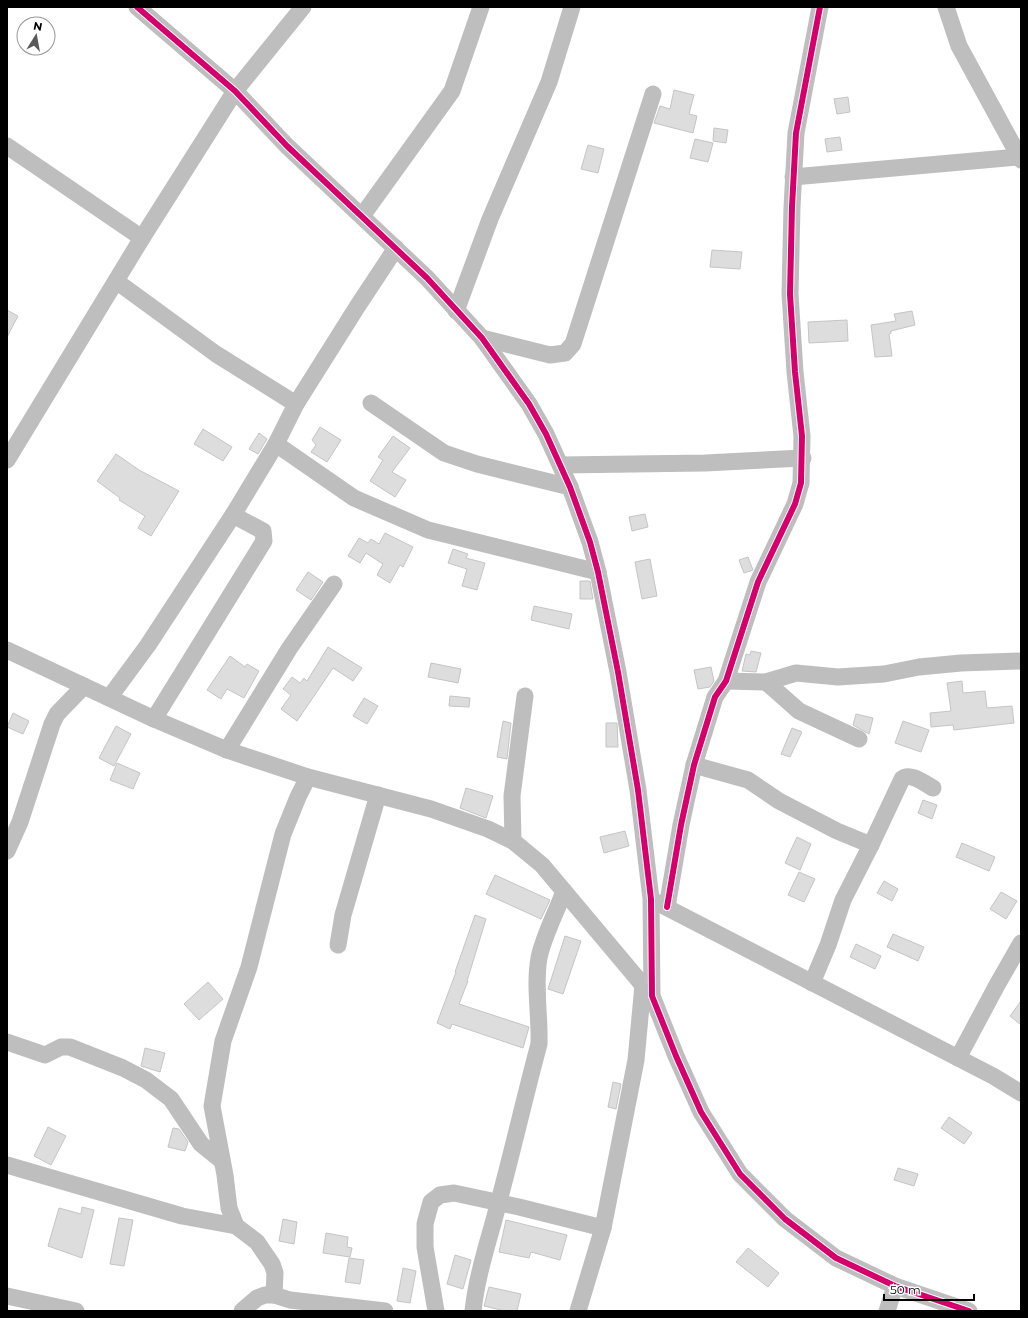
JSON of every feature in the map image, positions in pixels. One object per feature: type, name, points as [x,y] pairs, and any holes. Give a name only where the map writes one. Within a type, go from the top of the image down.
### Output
[{"type":"street","points":[[137,7],[235,91],[287,146],[396,248],[482,338],[529,404],[561,465],[590,542],[598,572],[638,790],[651,899],[648,990],[636,1060],[603,1228],[578,1311]]},
{"type":"street","points":[[7,460],[142,238],[235,91],[303,7]]},
{"type":"street","points":[[362,216],[452,91],[481,7]]},
{"type":"street","points":[[456,310],[490,219],[549,82],[572,7]]},
{"type":"street","points":[[667,907],[681,825],[694,765],[715,697],[726,680],[758,582],[795,504],[801,483],[802,458],[794,372],[790,294],[793,177],[796,133],[820,7]]},
{"type":"street","points":[[793,177],[1020,158],[959,46],[946,7]]},
{"type":"street","points":[[482,338],[550,355],[565,353],[573,344],[653,94]]},
{"type":"street","points":[[7,146],[142,238]]},
{"type":"street","points":[[109,698],[148,645],[233,515],[276,444],[296,404],[396,248]]},
{"type":"street","points":[[116,281],[216,354],[296,404]]},
{"type":"street","points":[[371,403],[444,453],[477,464],[570,487]]},
{"type":"street","points":[[276,444],[354,498],[428,530],[598,572]]},
{"type":"street","points":[[561,465],[705,463],[802,458]]},
{"type":"street","points":[[154,719],[264,541],[263,531],[233,515]]},
{"type":"street","points":[[228,750],[289,649],[334,584]]},
{"type":"street","points":[[7,650],[154,719],[228,750],[308,777],[431,810],[481,826],[513,841],[542,865],[648,990],[701,1112],[740,1174],[785,1219],[836,1258],[895,1286],[969,1311]]},
{"type":"street","points":[[726,680],[766,682],[796,673],[838,677],[884,674],[919,667],[961,663],[1021,661]]},
{"type":"street","points":[[766,682],[799,711],[859,739]]},
{"type":"street","points":[[7,851],[20,822],[52,724],[57,714],[84,686]]},
{"type":"street","points":[[513,841],[512,796],[525,696]]},
{"type":"street","points":[[694,765],[748,780],[779,801],[838,831],[871,845]]},
{"type":"street","points":[[812,983],[828,945],[843,900],[871,845],[902,778],[905,776],[910,776],[933,788]]},
{"type":"street","points":[[236,1226],[229,1208],[212,1106],[223,1041],[249,967],[283,834],[308,777]]},
{"type":"street","points":[[338,945],[343,915],[378,795]]},
{"type":"street","points":[[473,1311],[480,1272],[539,1044],[540,1026],[537,980],[539,956],[564,891]]},
{"type":"street","points":[[651,899],[958,1058],[1021,1093]]},
{"type":"street","points":[[958,1058],[1003,972],[1021,944]]},
{"type":"street","points":[[7,1042],[46,1055],[61,1047],[70,1047],[123,1068],[146,1080],[171,1099],[201,1144],[222,1161]]},
{"type":"street","points":[[7,1165],[182,1216],[236,1226],[257,1242],[272,1264],[275,1273],[274,1295]]},
{"type":"street","points":[[436,1311],[425,1247],[426,1224],[432,1202],[440,1196],[454,1193],[499,1202],[603,1228]]},
{"type":"street","points":[[887,1311],[895,1286]]},
{"type":"street","points":[[242,1311],[257,1298],[265,1295],[274,1295],[290,1300],[386,1311]]},
{"type":"street","points":[[7,1296],[76,1311]]},
{"type":"building","points":[[674,90],[694,95],[689,114],[697,116],[693,133],[654,123],[660,106],[670,109]]},
{"type":"building","points":[[848,97],[850,112],[837,114],[834,99]]},
{"type":"building","points":[[714,128],[728,130],[726,143],[713,141]]},
{"type":"building","points":[[840,137],[842,150],[827,152],[825,139]]},
{"type":"building","points":[[695,139],[713,143],[708,162],[690,158]]},
{"type":"building","points":[[588,145],[604,149],[598,173],[581,169]]},
{"type":"building","points":[[712,250],[742,252],[740,269],[710,267]]},
{"type":"building","points":[[7,310],[18,316],[7,337]]},
{"type":"building","points":[[912,311],[915,325],[891,331],[889,334],[892,356],[875,357],[871,325],[896,321],[894,314]]},
{"type":"building","points":[[847,320],[848,341],[809,343],[808,322]]},
{"type":"building","points":[[320,427],[341,440],[327,462],[311,452],[316,445],[312,440]]},
{"type":"building","points":[[203,429],[232,447],[223,461],[194,444]]},
{"type":"building","points":[[259,433],[267,439],[258,454],[249,449]]},
{"type":"building","points":[[393,436],[410,448],[392,472],[406,480],[395,497],[370,481],[383,460],[378,457]]},
{"type":"building","points":[[116,454],[139,470],[179,491],[151,536],[138,528],[145,516],[119,500],[120,498],[97,481]]},
{"type":"building","points":[[645,514],[648,527],[632,531],[629,517]]},
{"type":"building","points":[[385,533],[413,547],[403,567],[400,565],[390,583],[377,575],[383,564],[366,553],[360,563],[348,556],[359,538],[368,543],[371,539],[379,544]]},
{"type":"building","points":[[453,549],[468,554],[466,558],[485,563],[477,590],[462,586],[467,569],[448,563]]},
{"type":"building","points":[[748,557],[753,570],[744,573],[739,560]]},
{"type":"building","points":[[650,559],[657,596],[642,599],[635,562]]},
{"type":"building","points":[[308,572],[323,582],[311,600],[296,590]]},
{"type":"building","points":[[580,581],[590,581],[593,599],[580,599]]},
{"type":"building","points":[[534,606],[572,614],[569,629],[531,620]]},
{"type":"building","points":[[328,647],[362,668],[353,681],[333,668],[297,721],[281,709],[291,695],[283,689],[292,677],[300,683],[304,678],[307,681]]},
{"type":"building","points":[[751,651],[761,653],[756,672],[742,671],[746,654],[750,655]]},
{"type":"building","points":[[230,656],[245,667],[247,664],[259,671],[244,698],[227,689],[221,699],[207,690]]},
{"type":"building","points":[[431,663],[461,669],[458,683],[428,677]]},
{"type":"building","points":[[711,667],[714,681],[710,687],[698,689],[694,670]]},
{"type":"building","points":[[962,681],[963,693],[985,691],[987,708],[1012,706],[1014,723],[954,730],[953,725],[931,727],[930,713],[951,711],[947,683]]},
{"type":"building","points":[[450,696],[470,698],[469,707],[449,706]]},
{"type":"building","points":[[364,698],[378,706],[367,724],[353,716]]},
{"type":"building","points":[[13,713],[29,721],[23,734],[7,727]]},
{"type":"building","points":[[856,714],[873,718],[869,734],[853,725]]},
{"type":"building","points":[[503,721],[511,723],[507,759],[497,757]]},
{"type":"building","points":[[903,721],[929,730],[921,752],[895,743]]},
{"type":"building","points":[[606,723],[617,723],[618,747],[606,747]]},
{"type":"building","points":[[116,726],[131,734],[114,766],[99,758]]},
{"type":"building","points":[[792,728],[802,732],[790,757],[781,754]]},
{"type":"building","points":[[117,763],[140,773],[133,789],[110,780]]},
{"type":"building","points":[[466,788],[493,796],[486,818],[460,808]]},
{"type":"building","points":[[923,800],[937,805],[932,819],[918,813]]},
{"type":"building","points":[[625,831],[629,846],[604,853],[600,837]]},
{"type":"building","points":[[797,837],[811,844],[800,870],[785,863]]},
{"type":"building","points":[[962,843],[995,857],[989,871],[956,857]]},
{"type":"building","points":[[799,872],[815,879],[804,902],[788,895]]},
{"type":"building","points":[[495,875],[550,900],[541,919],[486,894]]},
{"type":"building","points":[[884,881],[898,889],[892,901],[877,893]]},
{"type":"building","points":[[1001,892],[1017,901],[1006,919],[990,909]]},
{"type":"building","points":[[475,915],[486,919],[468,981],[459,1004],[529,1027],[523,1048],[452,1024],[450,1029],[437,1023]]},
{"type":"building","points":[[893,934],[924,947],[918,961],[887,947]]},
{"type":"building","points":[[565,936],[581,941],[563,994],[548,989]]},
{"type":"building","points":[[856,944],[881,956],[875,969],[850,957]]},
{"type":"building","points":[[208,982],[223,999],[199,1020],[184,1004]]},
{"type":"building","points":[[1021,1001],[1021,1025],[1010,1016]]},
{"type":"building","points":[[145,1048],[165,1053],[160,1072],[141,1066]]},
{"type":"building","points":[[613,1082],[621,1084],[616,1109],[608,1107]]},
{"type":"building","points":[[949,1117],[972,1133],[964,1144],[941,1128]]},
{"type":"building","points":[[48,1127],[66,1136],[51,1165],[34,1156]]},
{"type":"building","points":[[173,1128],[179,1129],[188,1142],[185,1151],[168,1147]]},
{"type":"building","points":[[898,1168],[918,1174],[914,1186],[894,1180]]},
{"type":"building","points":[[82,1207],[94,1210],[82,1258],[48,1246],[59,1208],[81,1214]]},
{"type":"building","points":[[119,1218],[133,1220],[124,1266],[110,1264]]},
{"type":"building","points":[[283,1219],[297,1222],[294,1244],[279,1241]]},
{"type":"building","points":[[506,1220],[567,1235],[560,1260],[531,1252],[529,1258],[499,1252]]},
{"type":"building","points":[[326,1233],[348,1237],[347,1247],[352,1248],[350,1257],[323,1253]]},
{"type":"building","points":[[748,1248],[779,1273],[768,1287],[736,1262]]},
{"type":"building","points":[[455,1255],[471,1260],[463,1289],[447,1284]]},
{"type":"building","points":[[349,1258],[364,1260],[360,1284],[345,1282]]},
{"type":"building","points":[[403,1268],[416,1271],[410,1303],[397,1301]]},
{"type":"building","points":[[489,1287],[521,1294],[517,1311],[505,1311],[484,1306]]},
{"type":"cycle path","points":[[137,7],[235,91],[287,146],[427,278],[482,338],[529,404],[546,434],[570,487],[590,542],[598,572],[618,672],[638,790],[651,899],[652,996],[676,1056],[701,1112],[740,1174],[785,1219],[836,1258],[895,1286],[969,1311]]},
{"type":"cycle path","points":[[667,907],[681,825],[694,765],[715,697],[726,681],[758,582],[795,504],[801,483],[802,436],[795,372],[790,294],[792,207],[796,133],[820,7]]}]
